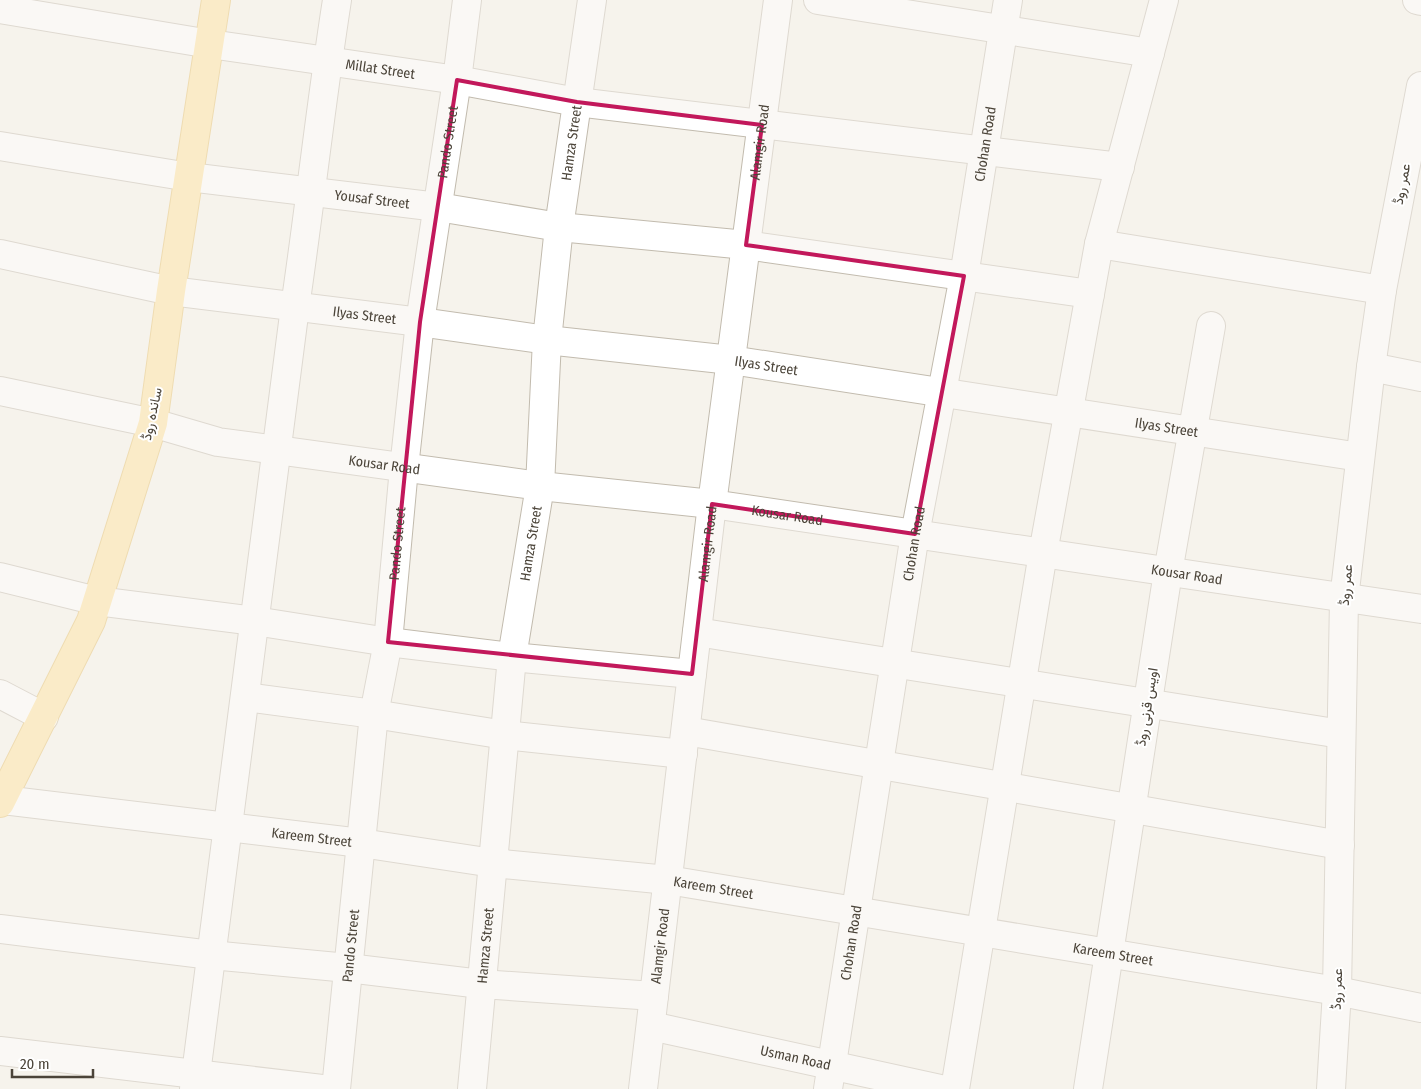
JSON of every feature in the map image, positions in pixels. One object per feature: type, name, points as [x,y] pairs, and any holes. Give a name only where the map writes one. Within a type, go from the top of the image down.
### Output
[{"type":"main road","name":"ساندہ روڈ","points":[[1,802],[91,621],[152,423],[216,0]]},
{"type":"street","points":[[195,1082],[295,307],[312,192],[327,61],[337,0]]},
{"type":"street","name":"Pando Street","points":[[336,1089],[374,714],[388,642],[420,322],[457,80],[467,0]]},
{"type":"street","name":"Hamza Street","points":[[472,1089],[512,657],[540,486],[547,340],[559,227],[592,0]]},
{"type":"street","name":"Alamgir Road","points":[[643,1089],[712,504],[778,0]]},
{"type":"street","points":[[818,0],[1150,53]]},
{"type":"street","name":"Chohan Road","points":[[830,1077],[915,534],[964,276],[1008,0]]},
{"type":"street","points":[[955,1089],[1043,553],[1099,244],[1164,0]]},
{"type":"street","name":"Millat Street","points":[[0,9],[210,44],[457,80],[577,102],[1120,167]]},
{"type":"street","name":"عمر روڈ","points":[[1331,1089],[1337,991],[1344,599],[1371,367],[1382,290],[1414,161],[1421,86]]},
{"type":"street","name":"Yousaf Street","points":[[0,146],[189,177],[438,207],[559,227],[746,245],[1090,294]]},
{"type":"street","points":[[1099,244],[1382,290]]},
{"type":"street","name":"Ilyas Street","points":[[0,254],[171,291],[547,340],[731,360],[1360,457]]},
{"type":"street","name":"اویس قرنی روڈ","points":[[1088,1089],[1168,572],[1211,326]]},
{"type":"street","points":[[1371,367],[1421,376]]},
{"type":"street","name":"Kousar Road","points":[[0,391],[152,423],[218,442],[540,486],[712,504],[1421,610]]},
{"type":"street","points":[[0,577],[97,601],[254,621],[388,642],[512,657],[692,674]]},
{"type":"street","points":[[697,632],[1341,734]]},
{"type":"street","points":[[0,694],[44,717]]},
{"type":"street","points":[[244,697],[374,714],[505,735],[684,742],[879,764],[1340,845]]},
{"type":"street","name":"Kareem Street","points":[[1,802],[360,843],[493,864],[668,880],[1337,991],[1421,1008]]},
{"type":"street","points":[[0,928],[481,984],[654,996]]},
{"type":"street","name":"Usman Road","points":[[651,1026],[830,1077],[940,1089]]},
{"type":"street","points":[[0,1051],[195,1082],[322,1089]]},
{"type":"highlighted area","points":[[457,80],[577,102],[762,125],[746,245],[964,276],[915,534],[712,504],[692,674],[388,642],[420,322]]}]
